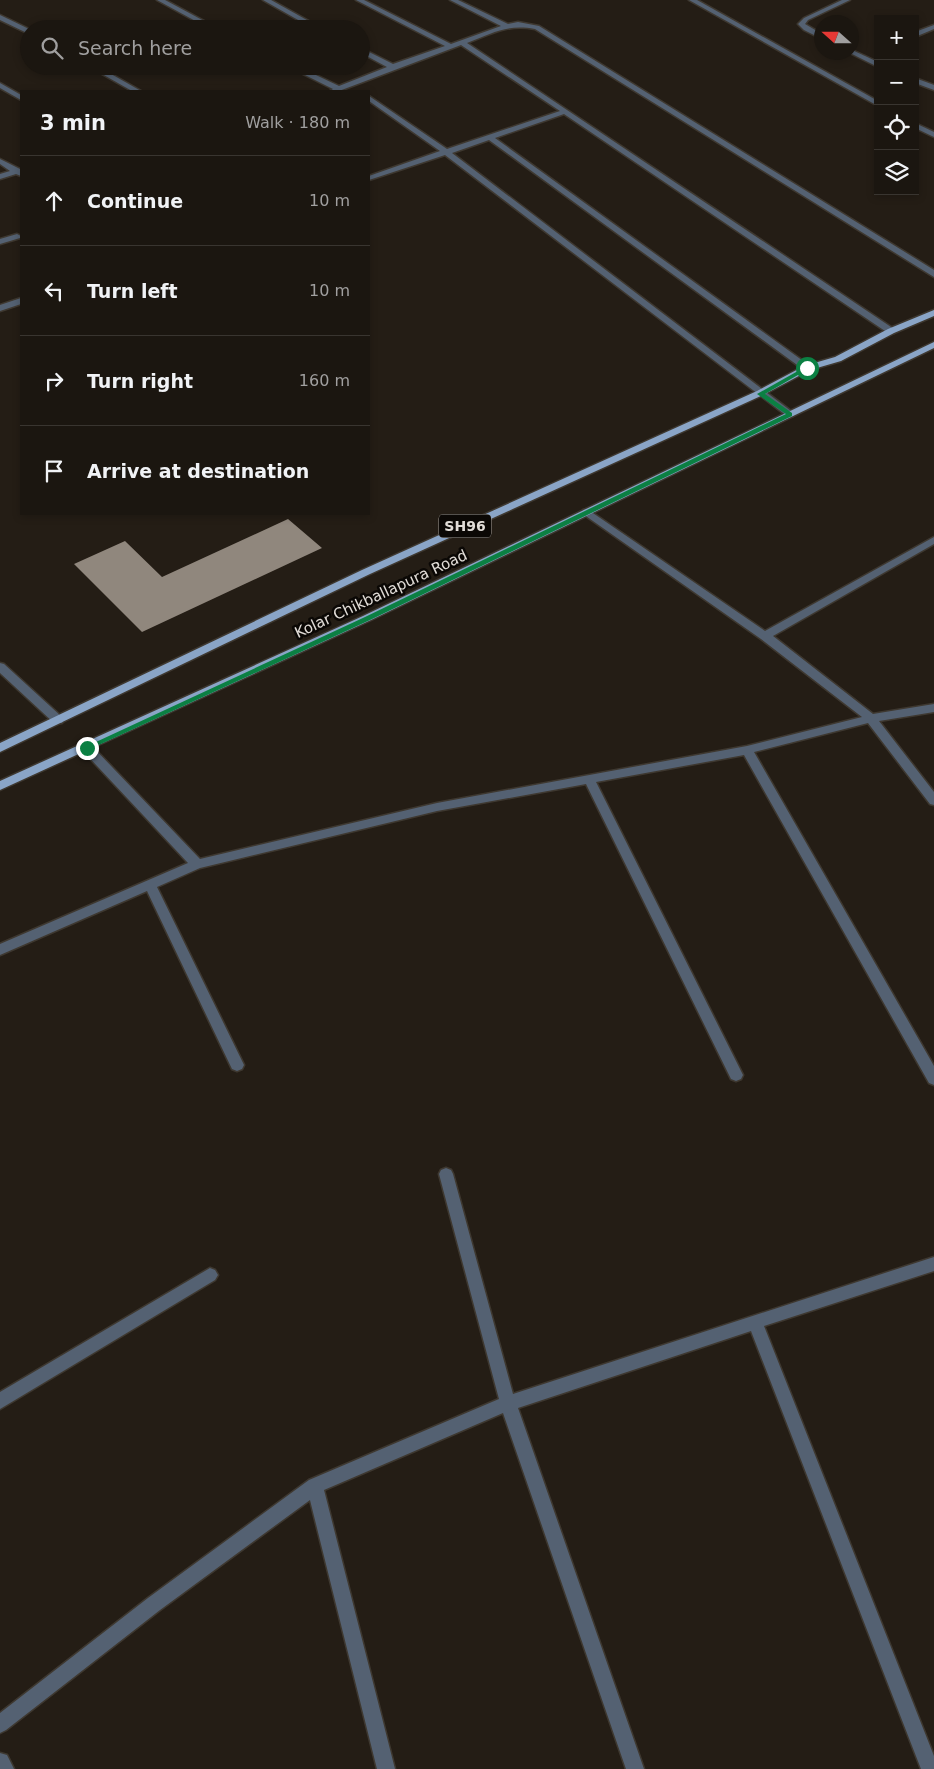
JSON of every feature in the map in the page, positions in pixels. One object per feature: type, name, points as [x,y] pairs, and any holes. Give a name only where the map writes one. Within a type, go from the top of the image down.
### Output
[{"type":"main road","name":"Kolar Chikballapura Road","points":[[0,748],[366,572],[760,394],[807,368],[838,359],[934,312]]},
{"type":"main road","name":"Kolar Chikballapura Road","points":[[0,786],[87,748],[358,622],[934,345]]},
{"type":"street","points":[[160,0],[199,20]]},
{"type":"street","points":[[266,0],[303,20]]},
{"type":"street","points":[[359,0],[450,46]]},
{"type":"street","points":[[453,0],[507,26]]},
{"type":"street","points":[[692,0],[874,102]]},
{"type":"street","points":[[815,15],[847,0]]},
{"type":"street","points":[[814,15],[801,24],[814,33]]},
{"type":"street","points":[[0,17],[20,27]]},
{"type":"street","points":[[308,75],[336,90],[393,67],[507,26],[518,24],[537,27],[934,274]]},
{"type":"street","points":[[919,33],[934,27]]},
{"type":"street","points":[[462,42],[891,332]]},
{"type":"street","points":[[370,55],[393,67]]},
{"type":"street","points":[[864,59],[874,55]]},
{"type":"street","points":[[859,56],[874,63]]},
{"type":"street","points":[[108,75],[135,90]]},
{"type":"street","points":[[919,82],[934,88]]},
{"type":"street","points":[[0,85],[20,97]]},
{"type":"street","points":[[350,85],[358,90]]},
{"type":"street","points":[[370,99],[446,152],[760,394],[790,414]]},
{"type":"street","points":[[370,178],[564,112]]},
{"type":"street","points":[[919,126],[934,135]]},
{"type":"street","points":[[491,138],[807,368]]},
{"type":"street","points":[[0,161],[19,172]]},
{"type":"street","points":[[0,177],[19,172]]},
{"type":"street","points":[[0,242],[16,236]]},
{"type":"street","points":[[0,308],[20,301]]},
{"type":"street","points":[[587,512],[765,636],[871,718],[934,801]]},
{"type":"street","points":[[765,636],[934,540]]},
{"type":"street","points":[[0,667],[58,720]]},
{"type":"street","points":[[0,950],[196,864],[437,807],[747,750],[871,718],[934,708]]},
{"type":"street","points":[[87,748],[196,864]]},
{"type":"street","points":[[747,750],[934,1079]]},
{"type":"street","points":[[589,779],[736,1075]]},
{"type":"street","points":[[150,884],[237,1065]]},
{"type":"street","points":[[446,1174],[508,1403],[635,1769]]},
{"type":"street","points":[[0,1724],[154,1604],[315,1486],[508,1403],[934,1264]]},
{"type":"street","points":[[0,1401],[210,1275]]},
{"type":"street","points":[[755,1322],[930,1769]]},
{"type":"street","points":[[315,1486],[386,1769]]},
{"type":"street","points":[[0,1762],[5,1769]]},
{"type":"building","points":[[288,519],[322,548],[142,632],[74,564],[125,541],[162,577]]},
{"type":"route","points":[[87,748],[367,618],[790,414],[760,394],[807,368]]}]
